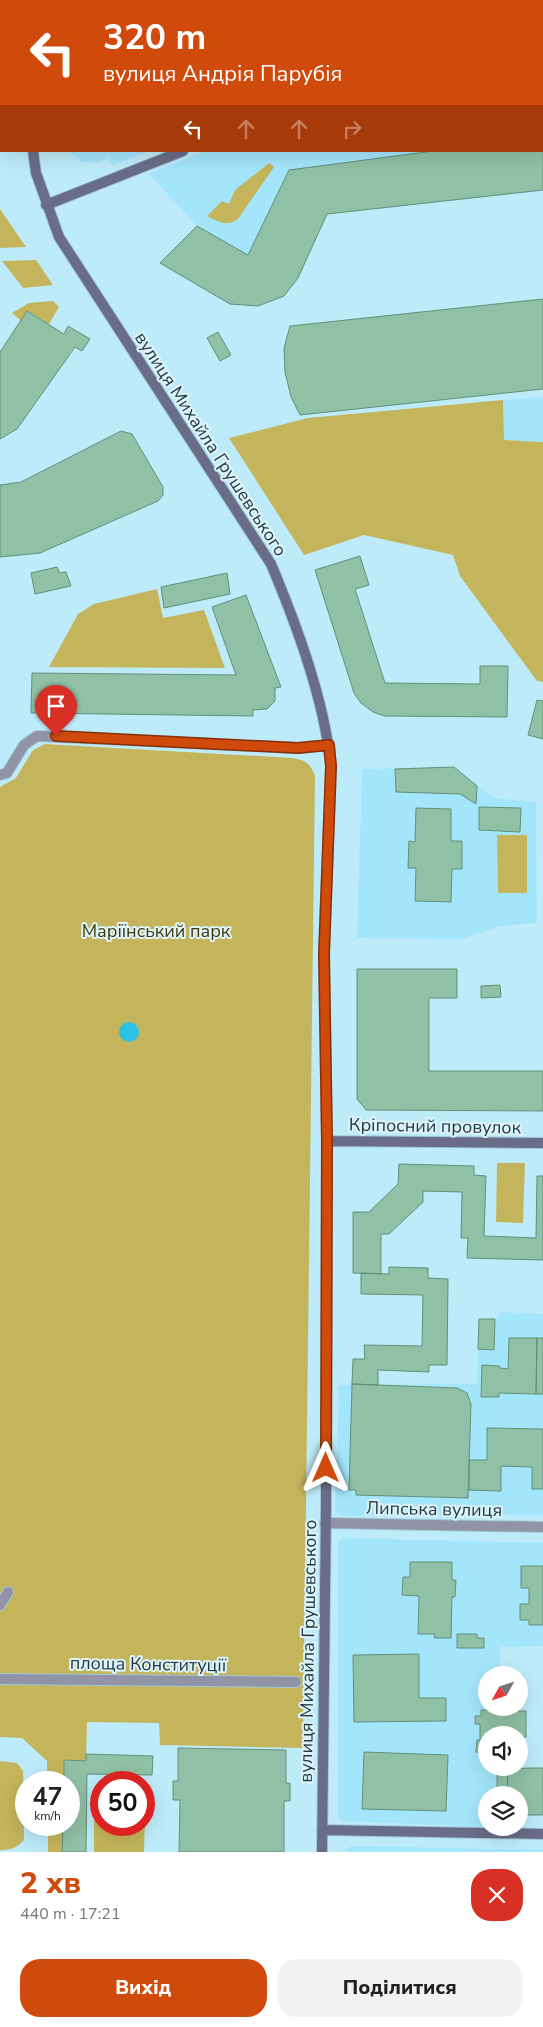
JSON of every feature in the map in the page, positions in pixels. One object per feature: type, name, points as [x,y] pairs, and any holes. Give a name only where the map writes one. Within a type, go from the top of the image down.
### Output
[{"type":"main road","name":"вулиця Михайла Грушевського","points":[[33,152],[36,172],[46,205],[59,237],[271,564],[284,595],[311,677],[329,745],[331,766],[324,954],[327,1141],[322,1852]]},
{"type":"main road","points":[[46,205],[180,152]]},
{"type":"main road","name":"Кріпосний провулок","points":[[327,1141],[543,1143]]},
{"type":"main road","points":[[322,1830],[543,1834]]},
{"type":"street","points":[[0,775],[7,773],[24,745],[37,736],[298,748],[329,745]]},
{"type":"street","name":"Липська вулиця","points":[[325,1523],[543,1527]]},
{"type":"street","points":[[0,1606],[8,1592]]},
{"type":"street","name":"площа Конституції","points":[[0,1679],[296,1682]]},
{"type":"shaded area","points":[[69,152],[145,152],[112,165],[109,158],[98,163],[83,162]]},
{"type":"shaded area","points":[[203,152],[543,152],[543,190],[327,214],[298,278],[284,296],[258,306],[230,304],[160,263],[197,226],[149,174]]},
{"type":"shaded area","points":[[543,397],[543,442],[503,440],[503,400]]},
{"type":"shaded area","points":[[454,767],[493,798],[536,802],[537,923],[500,926],[461,939],[357,938],[362,769]]},
{"type":"shaded area","points":[[129,1022],[136,1025],[139,1032],[136,1039],[129,1042],[122,1039],[119,1032],[122,1025]]},
{"type":"shaded area","points":[[501,1312],[543,1314],[543,1515],[342,1516],[338,1514],[335,1509],[339,1385],[477,1384],[478,1349],[494,1350],[495,1319]]},
{"type":"shaded area","points":[[344,1538],[543,1543],[543,1646],[500,1647],[500,1666],[478,1666],[478,1716],[501,1716],[501,1726],[478,1726],[478,1776],[502,1776],[502,1786],[478,1786],[478,1827],[342,1821],[338,1818],[338,1541]]},
{"type":"shaded area","points":[[352,1846],[543,1850],[543,1852],[341,1852]]},
{"type":"green space","points":[[269,163],[274,167],[238,219],[226,223],[207,216],[222,201],[229,204],[235,190]]},
{"type":"green space","points":[[0,209],[26,247],[0,248]]},
{"type":"green space","points":[[36,260],[53,285],[23,288],[2,261]]},
{"type":"green space","points":[[53,301],[59,307],[49,324],[28,311],[21,321],[12,313],[29,303]]},
{"type":"green space","points":[[503,400],[504,440],[543,442],[543,682],[537,681],[460,576],[453,555],[364,535],[304,555],[229,438],[308,418]]},
{"type":"green space","points":[[157,589],[163,618],[204,610],[225,668],[49,667],[78,614],[94,604]]},
{"type":"green space","name":"Маріїнський парк","points":[[45,744],[293,758],[307,763],[312,768],[315,776],[303,1748],[160,1745],[159,1723],[87,1722],[86,1761],[65,1760],[64,1771],[47,1771],[47,1761],[22,1738],[0,1737],[0,787],[16,778],[33,750]]},
{"type":"green space","points":[[497,835],[527,835],[527,893],[498,893]]},
{"type":"green space","points":[[497,1163],[525,1163],[523,1223],[496,1222]]},
{"type":"green space","points":[[0,1761],[17,1763],[23,1771],[15,1771],[15,1836],[24,1836],[24,1840],[13,1848],[0,1850]]},
{"type":"green space","points":[[48,1836],[63,1836],[62,1852],[48,1852]]},
{"type":"green space","points":[[94,1836],[144,1836],[144,1852],[94,1852]]},
{"type":"building","points":[[425,152],[543,152],[543,190],[327,214],[298,278],[284,296],[258,306],[230,304],[160,263],[197,226],[248,255],[289,170]]},
{"type":"building","points":[[543,299],[543,389],[300,415],[291,397],[285,372],[284,348],[290,326]]},
{"type":"building","points":[[27,311],[64,334],[68,326],[90,339],[82,351],[75,347],[17,429],[0,439],[0,352]]},
{"type":"building","points":[[218,332],[231,355],[220,361],[207,338]]},
{"type":"building","points":[[121,431],[132,434],[163,487],[163,495],[158,501],[40,553],[0,557],[0,485],[21,482]]},
{"type":"building","points":[[360,556],[369,585],[355,589],[385,683],[480,684],[480,666],[508,666],[507,717],[385,716],[373,712],[361,703],[354,693],[315,570]]},
{"type":"building","points":[[57,567],[60,573],[66,572],[71,586],[35,594],[31,573]]},
{"type":"building","points":[[227,573],[230,594],[164,608],[161,587]]},
{"type":"building","points":[[246,595],[281,687],[275,688],[275,701],[267,709],[253,710],[253,716],[31,713],[32,673],[236,675],[212,607]]},
{"type":"building","points":[[537,700],[543,701],[543,739],[528,735]]},
{"type":"building","points":[[454,767],[477,786],[476,804],[460,794],[396,792],[395,769]]},
{"type":"building","points":[[479,807],[521,808],[520,832],[479,830]]},
{"type":"building","points":[[416,808],[451,809],[451,841],[462,841],[462,869],[452,869],[451,902],[415,901],[416,868],[408,868],[409,841],[415,842]]},
{"type":"building","points":[[357,969],[457,969],[457,998],[429,998],[429,1071],[543,1071],[543,1111],[366,1110],[357,1099]]},
{"type":"building","points":[[500,985],[501,997],[481,998],[481,986]]},
{"type":"building","points":[[399,1164],[474,1166],[474,1175],[486,1176],[484,1236],[536,1238],[537,1176],[543,1176],[543,1260],[467,1258],[468,1238],[461,1238],[462,1192],[423,1191],[423,1202],[389,1234],[381,1234],[381,1274],[353,1273],[353,1212],[369,1212],[398,1184]]},
{"type":"building","points":[[389,1267],[428,1268],[428,1278],[448,1279],[447,1365],[429,1365],[429,1372],[378,1370],[378,1385],[352,1384],[353,1359],[365,1359],[364,1345],[422,1346],[423,1295],[361,1294],[361,1273],[389,1274]]},
{"type":"building","points":[[479,1319],[495,1319],[494,1350],[478,1349]]},
{"type":"building","points":[[509,1338],[537,1338],[536,1394],[499,1393],[499,1397],[481,1397],[482,1365],[499,1366],[500,1368],[508,1369]]},
{"type":"building","points":[[537,1338],[543,1338],[543,1394],[536,1394]]},
{"type":"building","points":[[352,1384],[457,1388],[467,1393],[471,1404],[468,1498],[356,1495],[356,1490],[349,1490]]},
{"type":"building","points":[[487,1428],[543,1429],[543,1489],[532,1489],[532,1467],[501,1466],[501,1491],[469,1490],[469,1460],[487,1460]]},
{"type":"building","points":[[410,1562],[452,1562],[452,1580],[456,1580],[455,1597],[452,1597],[451,1638],[434,1638],[435,1634],[418,1634],[419,1596],[402,1595],[403,1577],[410,1577]]},
{"type":"building","points":[[521,1566],[543,1566],[543,1625],[529,1625],[529,1620],[520,1620],[520,1604],[529,1604],[529,1588],[521,1588]]},
{"type":"building","points":[[457,1634],[477,1634],[477,1638],[484,1638],[484,1648],[457,1648]]},
{"type":"building","points":[[419,1654],[419,1698],[446,1698],[446,1721],[354,1722],[353,1655]]},
{"type":"building","points":[[475,1716],[526,1716],[526,1726],[480,1726],[480,1724],[475,1724]]},
{"type":"building","points":[[478,1740],[478,1752],[476,1752]]},
{"type":"building","points":[[178,1748],[286,1750],[286,1783],[290,1783],[290,1801],[284,1801],[284,1852],[179,1852],[180,1800],[173,1800],[173,1781],[178,1781]]},
{"type":"building","points":[[364,1752],[448,1755],[446,1811],[362,1809]]},
{"type":"building","points":[[86,1754],[153,1756],[152,1771],[90,1771],[90,1774],[87,1774],[86,1852],[62,1852],[63,1836],[80,1836],[80,1771],[64,1771],[64,1760],[86,1761]]},
{"type":"building","points":[[528,1768],[543,1768],[543,1815],[528,1815],[528,1786],[507,1786],[508,1776],[528,1776]]},
{"type":"building","points":[[497,1776],[508,1776],[507,1786],[497,1786]]},
{"type":"route","points":[[56,736],[298,748],[329,745],[331,766],[324,954],[327,1141],[326,1468]]}]
